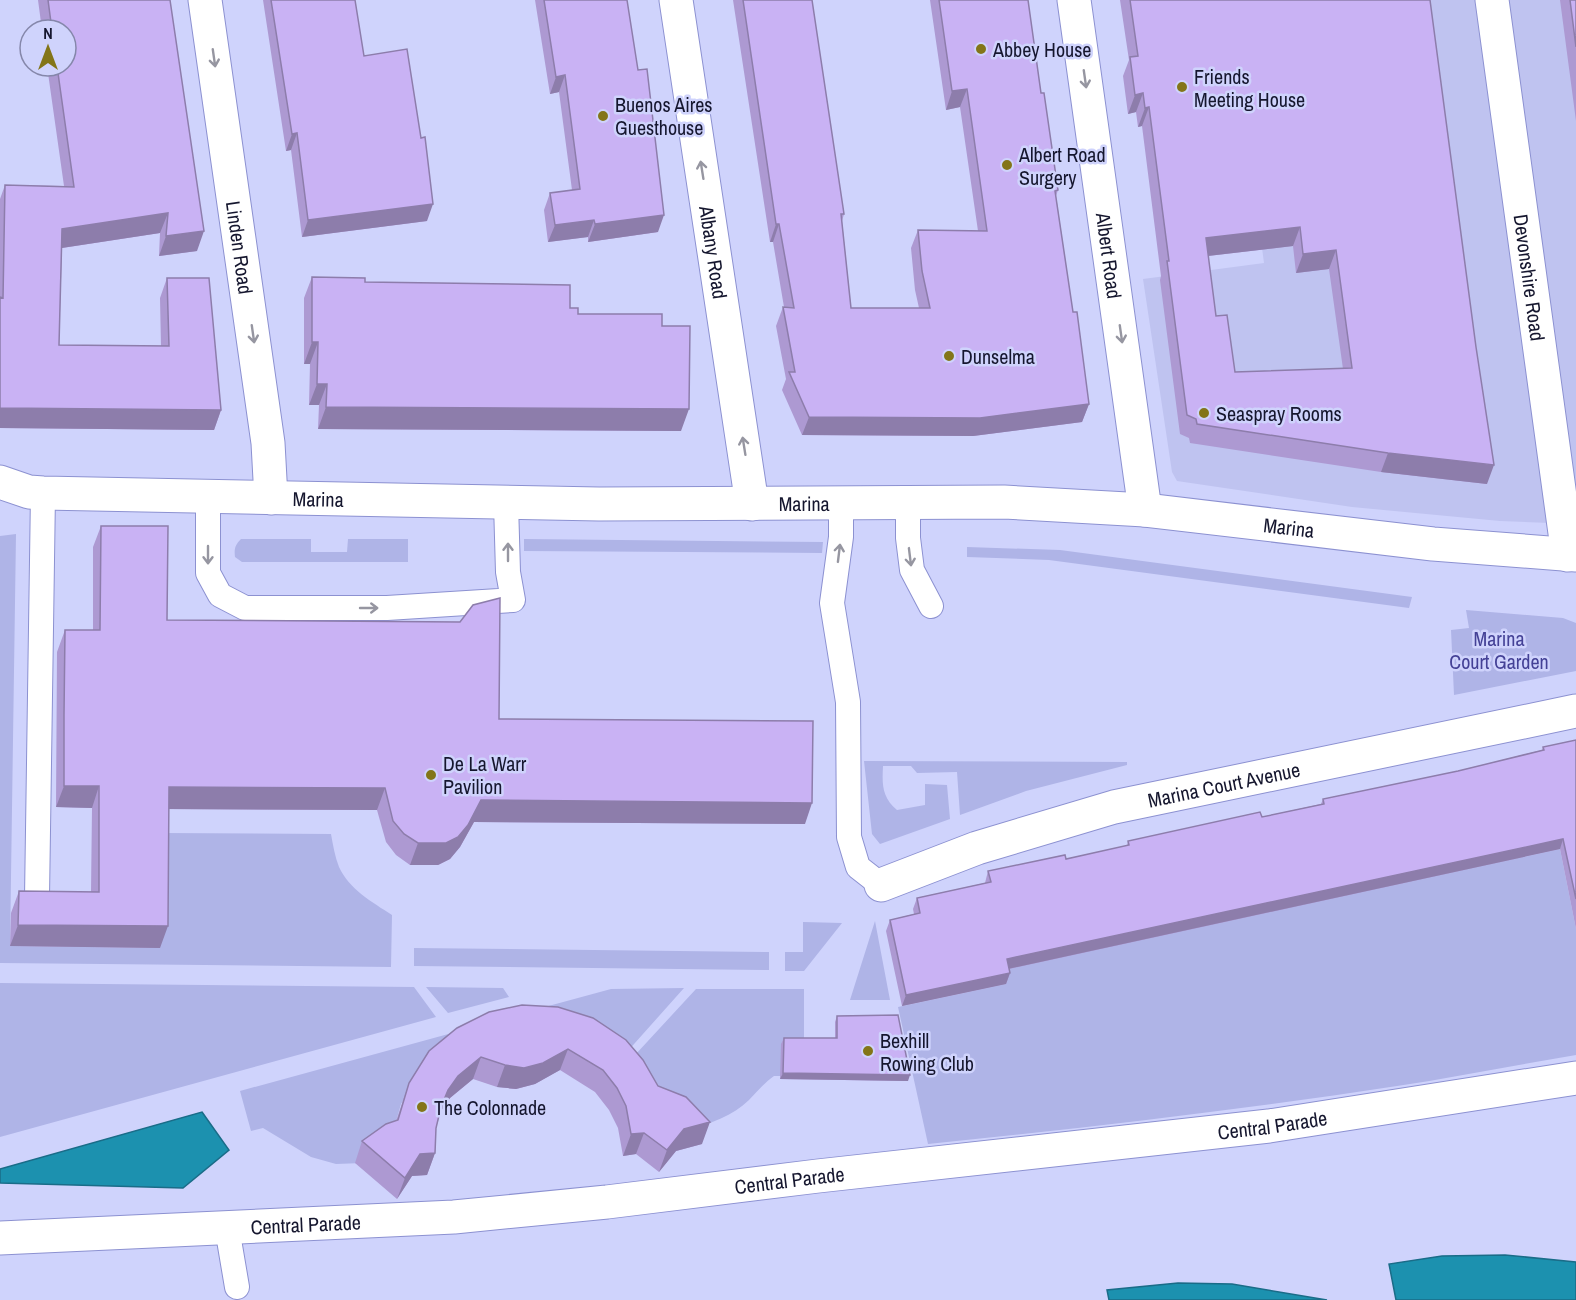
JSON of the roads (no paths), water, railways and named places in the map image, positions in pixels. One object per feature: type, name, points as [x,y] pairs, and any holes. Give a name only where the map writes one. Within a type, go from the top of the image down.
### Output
[{"type":"street","name":"Linden Road","points":[[205,0],[268,442],[271,498]]},
{"type":"street","name":"Albany Road","points":[[676,0],[752,504]]},
{"type":"street","name":"Albert Road","points":[[1074,0],[1145,510]]},
{"type":"street","name":"Devonshire Road","points":[[1492,0],[1572,555]]},
{"type":"street","name":"Marina","points":[[18,491],[507,503],[1004,502],[1145,510],[1422,543],[1572,555]]},
{"type":"street","name":"Marina Court Avenue","points":[[881,885],[977,848],[1114,807],[1576,711]]},
{"type":"street","name":"Central Parade","points":[[0,1238],[454,1217],[607,1202],[1269,1126],[1576,1078]]},
{"type":"lane","points":[[18,491],[38,898]]},
{"type":"lane","points":[[208,496],[208,573],[220,595],[245,608],[387,608],[513,600],[508,572],[507,503]]},
{"type":"lane","points":[[842,503],[841,537],[832,603],[848,702],[849,837],[858,867],[881,885]]},
{"type":"lane","points":[[908,503],[908,538],[912,570],[931,606]]},
{"type":"lane","points":[[226,1228],[237,1287]]},
{"type":"place","name":"Abbey House","points":[[981,49]]},
{"type":"place","name":"Friends Meeting House","points":[[1182,87]]},
{"type":"place","name":"Buenos Aires Guesthouse","points":[[603,116]]},
{"type":"place","name":"Albert Road Surgery","points":[[1007,165]]},
{"type":"place","name":"Dunselma","points":[[949,356]]},
{"type":"place","name":"Seaspray Rooms","points":[[1204,413]]},
{"type":"place","name":"De La Warr Pavilion","points":[[431,775]]},
{"type":"place","name":"Bexhill Rowing Club","points":[[868,1051]]},
{"type":"place","name":"The Colonnade","points":[[422,1107]]},
{"type":"park label","name":"Marina Court Garden","points":[[1499,650]]}]
